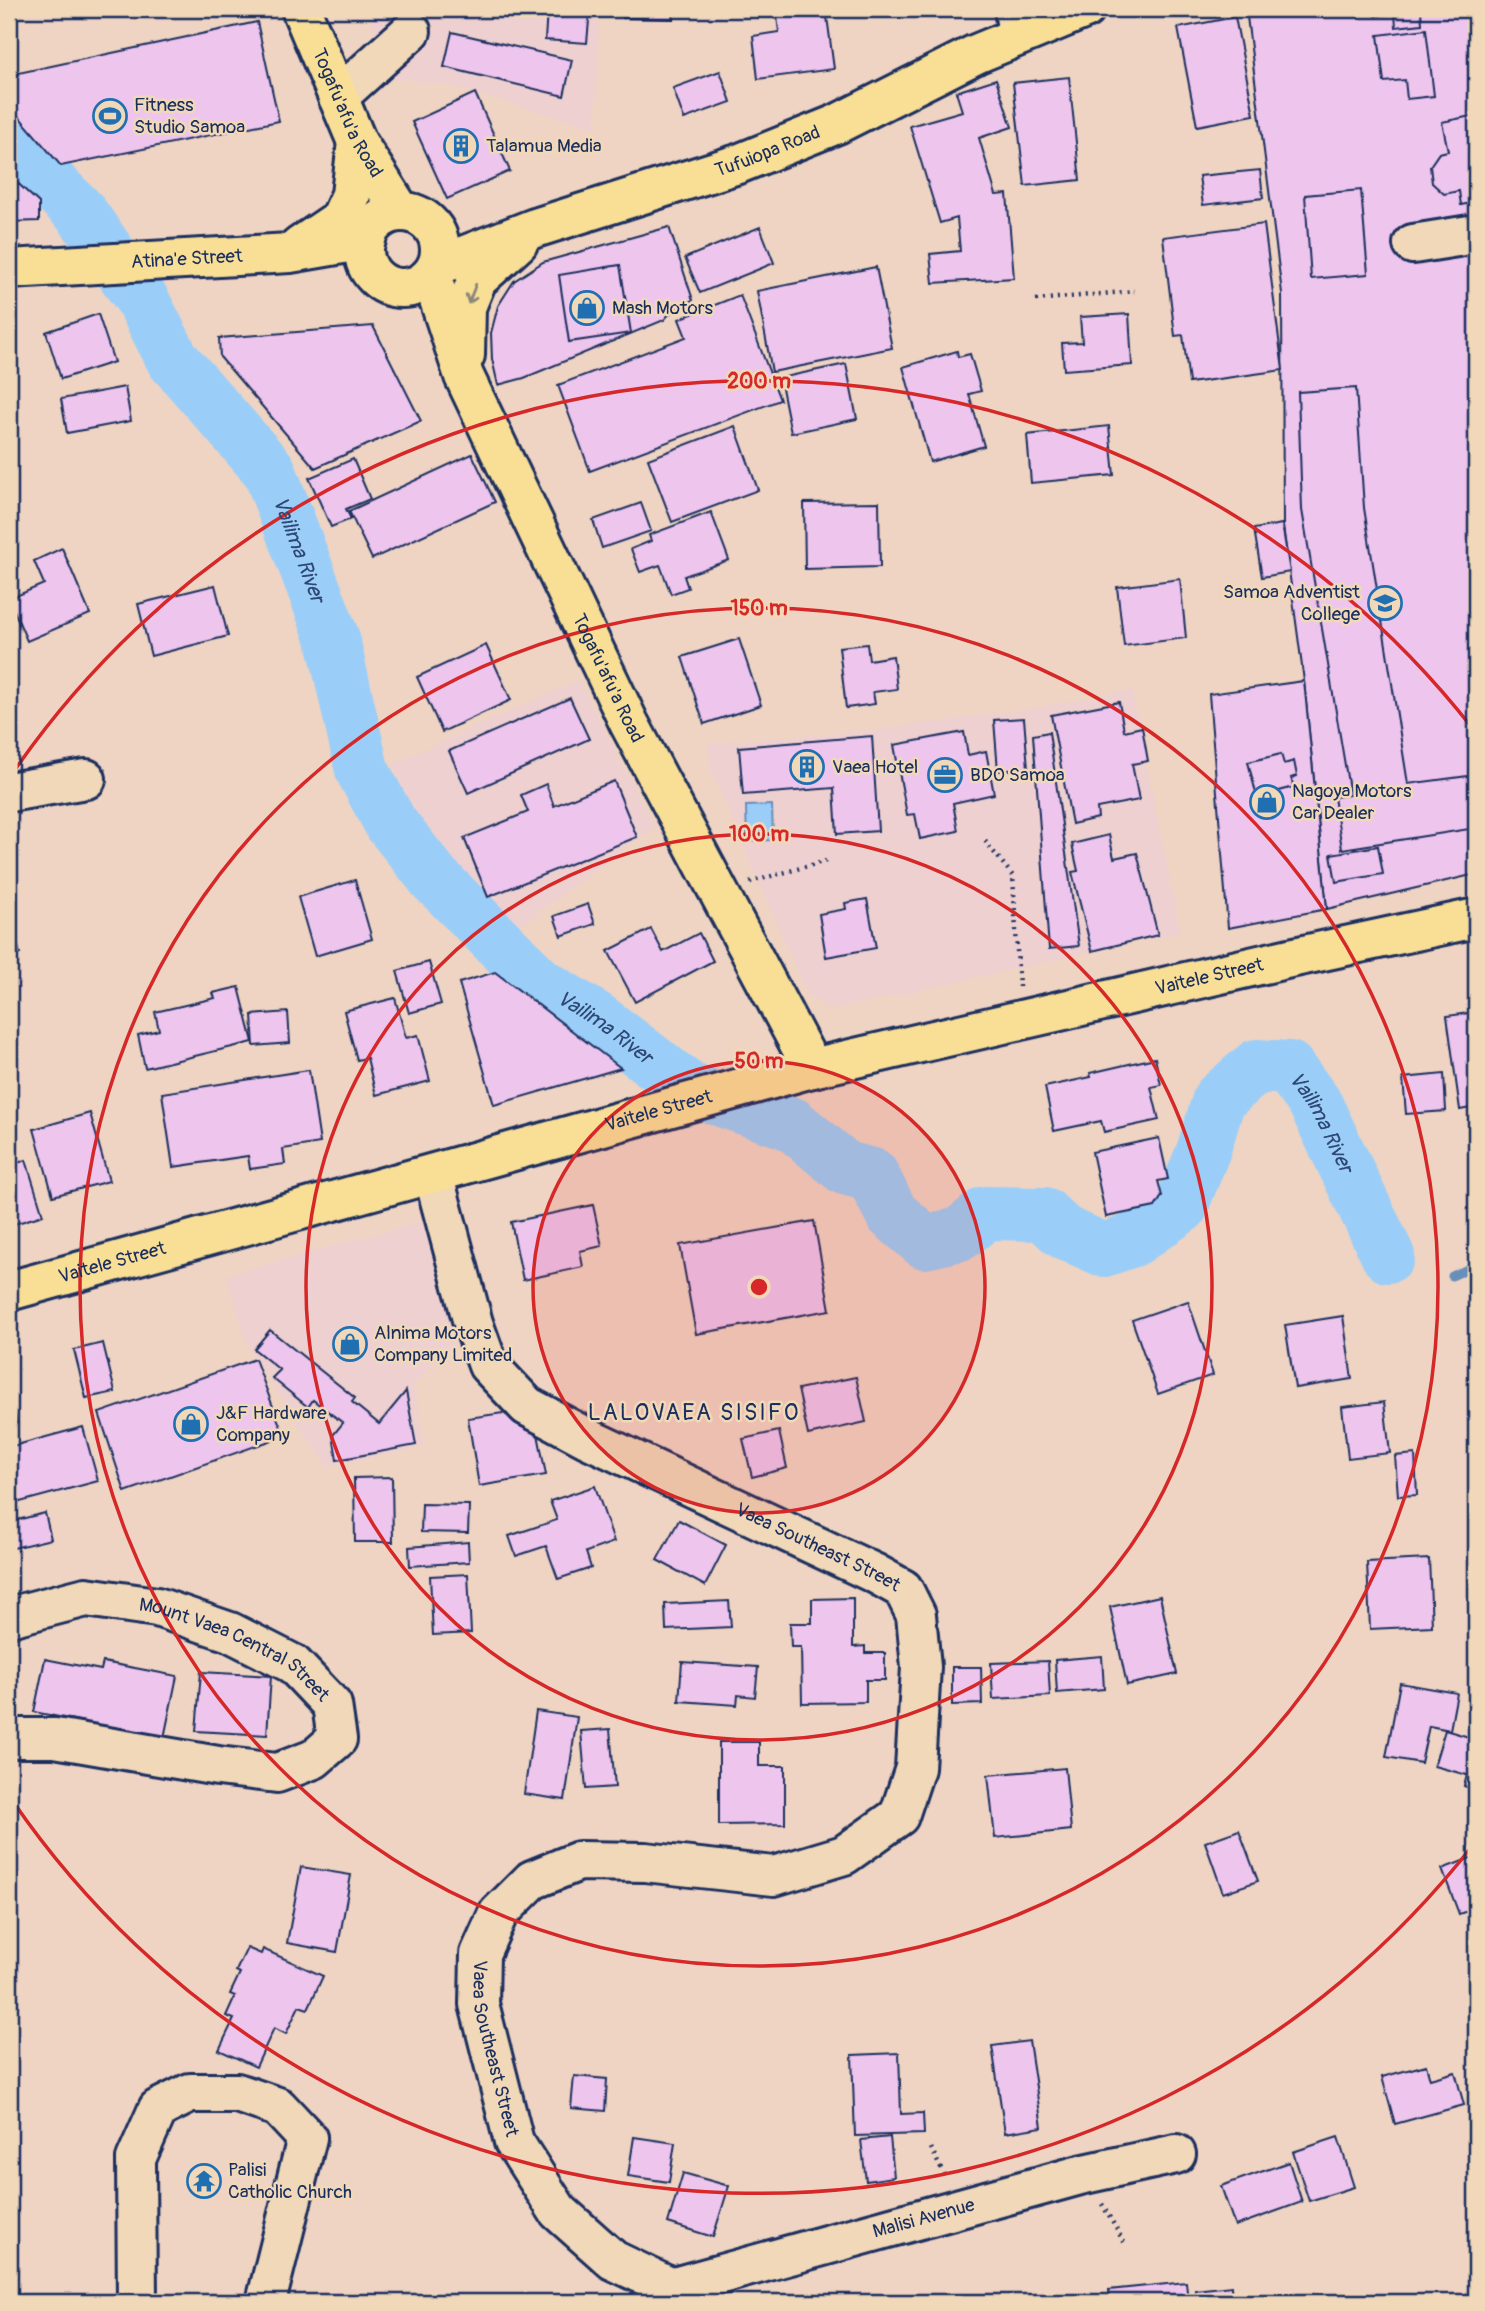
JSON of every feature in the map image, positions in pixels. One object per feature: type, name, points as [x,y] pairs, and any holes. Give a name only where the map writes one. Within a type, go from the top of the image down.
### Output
[{"type":"main road","name":"Togafu'afu'a Road","points":[[301,9],[401,251],[464,376],[629,723],[718,891],[803,1070]]},
{"type":"main road","name":"Tufuiopa Road","points":[[401,251],[535,228],[719,171],[837,124],[938,72],[1016,22],[1085,9]]},
{"type":"main road","points":[[290,253],[340,219],[351,195],[358,142]]},
{"type":"main road","points":[[464,376],[467,307],[477,280],[535,228]]},
{"type":"main road","points":[[290,253],[401,251]]},
{"type":"main road","name":"Atina'e Street","points":[[21,269],[290,253]]},
{"type":"main road","name":"Vaitele Street","points":[[9,1292],[803,1070],[1476,918]]},
{"type":"street","points":[[338,97],[411,31]]},
{"type":"street","points":[[1413,244],[1476,234]]},
{"type":"street","points":[[9,792],[86,779]]},
{"type":"street","name":"Vaea Southeast Street","points":[[433,1174],[473,1323],[488,1365],[527,1406],[587,1438],[876,1574],[903,1589],[916,1615],[921,1667],[915,1768],[899,1815],[844,1855],[774,1876],[645,1862],[579,1861],[532,1880],[498,1914],[480,1954],[479,2004],[514,2142],[558,2211],[613,2259],[688,2295]]},
{"type":"street","name":"Mount Vaea Central Street","points":[[9,1616],[86,1597],[157,1607],[230,1632],[293,1664],[332,1705],[337,1739],[314,1759],[277,1773],[218,1766],[55,1738],[9,1738]]},
{"type":"street","points":[[137,2302],[136,2159],[158,2109],[190,2093],[237,2093],[278,2106],[307,2138],[266,2302]]},
{"type":"street","name":"Malisi Avenue","points":[[688,2295],[1080,2175],[1176,2154]]},
{"type":"path","points":[[1036,300],[1134,290]]},
{"type":"path","points":[[985,841],[1013,876],[1021,1019]]},
{"type":"path","points":[[718,891],[826,861]]},
{"type":"shaded area","points":[[380,9],[599,9],[595,128],[446,85],[393,78],[371,22]]},
{"type":"shaded area","points":[[579,680],[654,827],[511,932],[444,874],[392,764]]},
{"type":"shaded area","points":[[1132,690],[1180,932],[830,1010],[807,994],[711,771],[708,743],[879,730],[1028,709]]},
{"type":"shaded area","name":"Alnima Motors Company Limited","points":[[422,1222],[460,1338],[414,1384],[424,1447],[327,1466],[249,1349],[227,1275]]},
{"type":"water","points":[[772,805],[773,840],[747,841],[746,806]]},
{"type":"building","points":[[547,9],[590,9],[587,43],[545,40]]},
{"type":"building","points":[[623,9],[674,9],[673,19],[623,18]]},
{"type":"building","points":[[776,9],[826,9],[834,69],[758,79],[753,36],[779,32]]},
{"type":"building","name":"Samoa Adventist College","points":[[1246,9],[1476,9],[1476,874],[1327,909],[1304,681],[1283,526],[1282,293]]},
{"type":"building","points":[[1374,9],[1429,9],[1421,10],[1422,24],[1396,27],[1395,13],[1375,16]]},
{"type":"building","points":[[1235,17],[1254,115],[1197,126],[1178,28]]},
{"type":"building","points":[[257,22],[279,121],[61,166],[9,105],[9,75]]},
{"type":"building","points":[[1426,29],[1434,96],[1407,99],[1405,80],[1384,82],[1378,35]]},
{"type":"building","points":[[452,32],[572,60],[564,96],[444,67]]},
{"type":"building","points":[[720,71],[731,102],[684,119],[673,88]]},
{"type":"building","points":[[1069,77],[1080,180],[1025,186],[1013,83]]},
{"type":"building","points":[[996,79],[1012,127],[979,138],[996,195],[1007,194],[1014,278],[933,283],[930,254],[960,251],[957,218],[940,223],[910,126],[962,111],[956,92]]},
{"type":"building","name":"Talamua Media","points":[[475,93],[510,171],[447,199],[412,122]]},
{"type":"building","points":[[1476,115],[1476,202],[1461,205],[1459,191],[1444,194],[1432,183],[1430,166],[1439,153],[1448,151],[1442,122]]},
{"type":"building","points":[[1260,170],[1263,198],[1203,205],[1199,176]]},
{"type":"building","points":[[9,175],[39,203],[39,221],[9,222]]},
{"type":"building","points":[[1361,190],[1368,274],[1311,279],[1305,195]]},
{"type":"building","points":[[1264,224],[1283,370],[1189,383],[1183,335],[1175,336],[1163,237]]},
{"type":"building","name":"Mash Motors","points":[[669,227],[693,300],[672,311],[664,320],[524,378],[498,385],[492,359],[491,333],[498,306],[514,281],[543,262]]},
{"type":"building","points":[[760,227],[774,263],[700,293],[685,258]]},
{"type":"building","points":[[620,265],[631,333],[569,342],[559,275]]},
{"type":"building","points":[[876,267],[892,348],[772,372],[757,291]]},
{"type":"building","points":[[740,295],[780,400],[590,471],[558,385],[686,337],[679,319]]},
{"type":"building","points":[[98,314],[114,362],[61,379],[46,332]]},
{"type":"building","points":[[1129,314],[1132,365],[1064,370],[1062,343],[1082,342],[1080,317]]},
{"type":"building","points":[[373,326],[421,421],[315,468],[220,357],[219,338]]},
{"type":"building","points":[[957,351],[958,357],[970,354],[981,391],[969,394],[984,446],[930,462],[903,367]]},
{"type":"building","points":[[846,364],[857,419],[791,433],[780,378]]},
{"type":"building","points":[[125,387],[131,421],[67,433],[61,399]]},
{"type":"building","points":[[1356,388],[1364,508],[1408,784],[1476,775],[1476,828],[1342,849],[1334,797],[1350,795],[1302,510],[1298,392]]},
{"type":"building","points":[[735,426],[758,490],[672,522],[648,459]]},
{"type":"building","points":[[1109,426],[1114,475],[1031,483],[1027,435]]},
{"type":"building","points":[[472,454],[495,502],[372,559],[349,511]]},
{"type":"building","points":[[353,459],[370,499],[346,509],[351,519],[331,527],[309,478]]},
{"type":"building","points":[[879,502],[880,567],[805,569],[804,503]]},
{"type":"building","points":[[641,503],[651,531],[602,548],[593,520]]},
{"type":"building","points":[[711,512],[729,560],[684,576],[688,588],[671,594],[660,565],[640,572],[631,549],[651,541],[649,535]]},
{"type":"building","points":[[1282,524],[1290,572],[1262,577],[1254,529]]},
{"type":"building","points":[[62,548],[90,614],[27,641],[9,599],[44,584],[34,561]]},
{"type":"building","points":[[1180,579],[1186,638],[1124,646],[1117,587]]},
{"type":"building","points":[[215,585],[228,636],[151,656],[138,604]]},
{"type":"building","points":[[739,639],[761,705],[704,724],[682,657]]},
{"type":"building","points":[[867,644],[869,660],[893,656],[897,689],[873,692],[875,704],[846,708],[839,647]]},
{"type":"building","points":[[486,645],[511,700],[442,732],[417,677]]},
{"type":"building","name":"Nagoya Motors Car Dealer","points":[[1304,681],[1327,909],[1228,928],[1209,694]]},
{"type":"building","points":[[570,698],[589,739],[468,793],[449,751]]},
{"type":"building","points":[[1119,702],[1124,731],[1142,727],[1148,761],[1132,764],[1139,800],[1097,808],[1098,818],[1072,824],[1051,715]]},
{"type":"building","points":[[1024,718],[1028,768],[998,771],[994,720]]},
{"type":"building","name":"BDO Samoa","points":[[964,732],[968,755],[986,751],[994,794],[953,803],[958,831],[920,839],[915,814],[907,815],[894,745]]},
{"type":"building","points":[[1049,732],[1079,946],[1049,949],[1033,735]]},
{"type":"building","name":"Vaea Hotel","points":[[872,736],[878,831],[837,834],[834,788],[743,795],[739,747]]},
{"type":"building","points":[[1281,754],[1284,764],[1294,761],[1297,776],[1291,778],[1294,787],[1257,797],[1248,762]]},
{"type":"building","points":[[614,781],[637,837],[488,897],[464,838],[528,812],[521,795],[546,784],[554,806]]},
{"type":"building","points":[[1109,835],[1114,858],[1137,853],[1158,935],[1092,951],[1072,872],[1078,871],[1072,844]]},
{"type":"building","points":[[1378,846],[1383,874],[1336,882],[1331,854]]},
{"type":"building","points":[[355,880],[372,939],[315,956],[298,897]]},
{"type":"building","points":[[867,899],[876,948],[826,957],[819,914],[846,909],[845,903]]},
{"type":"building","points":[[588,904],[595,924],[561,936],[554,916]]},
{"type":"building","points":[[9,912],[20,954],[9,956]]},
{"type":"building","points":[[651,929],[663,952],[699,933],[713,961],[635,1002],[608,951]]},
{"type":"building","points":[[429,962],[441,1004],[409,1013],[397,971]]},
{"type":"building","points":[[495,972],[621,1068],[494,1105],[459,983]]},
{"type":"building","points":[[239,987],[253,1042],[145,1068],[138,1035],[159,1030],[155,1012],[215,998],[213,993]]},
{"type":"building","points":[[395,998],[406,1038],[418,1035],[430,1081],[376,1095],[367,1058],[357,1060],[344,1011]]},
{"type":"building","points":[[288,1012],[290,1043],[254,1046],[252,1015]]},
{"type":"building","points":[[1476,1012],[1476,1107],[1460,1110],[1447,1016]]},
{"type":"building","points":[[1155,1058],[1161,1085],[1151,1087],[1159,1120],[1104,1132],[1101,1121],[1054,1131],[1045,1087]]},
{"type":"building","points":[[309,1070],[320,1143],[283,1149],[285,1164],[250,1169],[248,1156],[173,1167],[162,1093]]},
{"type":"building","points":[[1444,1074],[1446,1111],[1406,1114],[1403,1078]]},
{"type":"building","points":[[90,1113],[109,1181],[53,1196],[34,1129]]},
{"type":"building","points":[[1159,1138],[1168,1179],[1158,1181],[1162,1196],[1155,1207],[1106,1217],[1092,1152]]},
{"type":"building","points":[[26,1160],[43,1215],[11,1225],[9,1166]]},
{"type":"building","points":[[593,1205],[602,1246],[580,1251],[583,1267],[523,1280],[511,1222]]},
{"type":"building","points":[[814,1221],[830,1310],[696,1334],[680,1245]]},
{"type":"building","points":[[1188,1301],[1213,1375],[1158,1394],[1132,1320]]},
{"type":"building","points":[[1343,1316],[1352,1379],[1295,1388],[1285,1325]]},
{"type":"building","points":[[270,1330],[355,1398],[352,1402],[379,1424],[406,1391],[416,1445],[337,1460],[333,1435],[343,1423],[313,1400],[308,1407],[272,1378],[280,1370],[254,1349]]},
{"type":"building","points":[[103,1343],[115,1392],[86,1398],[74,1350]]},
{"type":"building","name":"J&F Hardware Company","points":[[255,1359],[284,1436],[125,1492],[99,1413]]},
{"type":"building","points":[[856,1377],[866,1422],[808,1435],[798,1389]]},
{"type":"building","points":[[9,1389],[17,1423],[9,1425]]},
{"type":"building","points":[[1384,1402],[1390,1453],[1348,1458],[1342,1407]]},
{"type":"building","points":[[503,1413],[538,1434],[546,1475],[479,1486],[468,1418]]},
{"type":"building","points":[[83,1427],[98,1481],[9,1505],[9,1447]]},
{"type":"building","points":[[779,1431],[787,1468],[752,1477],[743,1439]]},
{"type":"building","points":[[1415,1454],[1417,1495],[1398,1496],[1395,1456]]},
{"type":"building","points":[[392,1477],[393,1542],[355,1542],[354,1478]]},
{"type":"building","points":[[595,1486],[614,1542],[586,1552],[591,1568],[558,1579],[546,1546],[516,1556],[509,1536],[557,1520],[550,1501]]},
{"type":"building","points":[[422,1504],[469,1505],[468,1533],[421,1532]]},
{"type":"building","points":[[45,1513],[51,1539],[9,1549],[9,1522]]},
{"type":"building","points":[[679,1520],[726,1545],[705,1586],[657,1560]]},
{"type":"building","points":[[468,1542],[469,1562],[410,1566],[409,1547]]},
{"type":"building","points":[[1429,1559],[1432,1626],[1370,1629],[1367,1562]]},
{"type":"building","points":[[468,1574],[471,1633],[433,1635],[430,1576]]},
{"type":"building","points":[[1160,1596],[1177,1674],[1127,1685],[1110,1607]]},
{"type":"building","points":[[853,1598],[853,1647],[865,1646],[865,1653],[885,1653],[885,1680],[866,1680],[866,1702],[802,1703],[801,1647],[791,1647],[790,1623],[812,1623],[812,1599]]},
{"type":"building","points":[[729,1601],[731,1627],[666,1630],[665,1604]]},
{"type":"building","points":[[1102,1656],[1104,1689],[1057,1693],[1055,1660]]},
{"type":"building","points":[[45,1659],[101,1670],[103,1662],[177,1676],[164,1738],[34,1712]]},
{"type":"building","points":[[1048,1661],[1050,1696],[993,1699],[991,1663]]},
{"type":"building","points":[[682,1662],[758,1667],[755,1697],[738,1695],[737,1705],[679,1701]]},
{"type":"building","points":[[952,1667],[981,1667],[982,1704],[952,1705]]},
{"type":"building","points":[[201,1672],[271,1676],[267,1735],[196,1731]]},
{"type":"building","points":[[1400,1683],[1457,1693],[1450,1730],[1429,1726],[1421,1763],[1386,1757]]},
{"type":"building","points":[[536,1711],[577,1717],[565,1800],[524,1794]]},
{"type":"building","points":[[610,1729],[615,1787],[586,1789],[581,1731]]},
{"type":"building","points":[[1445,1730],[1476,1739],[1476,1790],[1464,1786],[1467,1775],[1434,1766]]},
{"type":"building","points":[[719,1742],[759,1742],[759,1766],[785,1766],[785,1824],[719,1825]]},
{"type":"building","points":[[1065,1768],[1071,1830],[995,1838],[988,1775]]},
{"type":"building","points":[[1239,1830],[1258,1881],[1223,1893],[1205,1842]]},
{"type":"building","points":[[1476,1856],[1476,1908],[1459,1914],[1442,1869]]},
{"type":"building","points":[[301,1867],[351,1875],[337,1952],[287,1943]]},
{"type":"building","points":[[247,1948],[261,1954],[263,1949],[323,1976],[308,2009],[299,2006],[286,2034],[274,2028],[256,2067],[219,2050],[234,2019],[226,2016],[235,1996],[230,1994],[240,1973],[236,1971]]},
{"type":"building","points":[[1029,2041],[1042,2127],[1005,2133],[992,2046]]},
{"type":"building","points":[[899,2053],[901,2114],[923,2113],[924,2134],[855,2136],[852,2055]]},
{"type":"building","points":[[1426,2065],[1430,2079],[1455,2072],[1464,2105],[1395,2124],[1382,2077]]},
{"type":"building","points":[[574,2076],[607,2079],[605,2111],[571,2108]]},
{"type":"building","points":[[634,2137],[675,2143],[669,2182],[628,2176]]},
{"type":"building","points":[[890,2137],[894,2177],[866,2181],[861,2140]]},
{"type":"building","points":[[1338,2137],[1354,2187],[1309,2201],[1293,2152]]},
{"type":"building","points":[[1289,2162],[1302,2202],[1235,2226],[1221,2186]]},
{"type":"building","points":[[683,2173],[729,2186],[713,2237],[668,2223]]},
{"type":"building","points":[[1186,2282],[1188,2302],[1110,2302],[1109,2290]]},
{"type":"building","points":[[1231,2286],[1232,2302],[1196,2302],[1195,2290]]},
{"type":"waterway","name":"Vailima River","points":[[9,142],[80,212],[143,301],[173,360],[269,470],[333,639],[362,770],[391,824],[435,879],[540,984],[597,1019],[689,1089],[792,1124],[845,1168],[872,1175],[892,1214],[925,1242],[960,1234],[986,1213],[1044,1214],[1063,1232],[1104,1250],[1133,1240],[1181,1207],[1204,1149],[1219,1099],[1257,1066],[1289,1068],[1315,1103],[1388,1256]]},
{"type":"waterway","name":"Vailima River","points":[[1452,1276],[1476,1265]]},
{"type":"place","name":"Fitness Studio Samoa","points":[[110,116]]},
{"type":"place","name":"Talamua Media","points":[[461,146]]},
{"type":"place","name":"Mash Motors","points":[[587,308]]},
{"type":"place","name":"Samoa Adventist College","points":[[1385,603]]},
{"type":"place","name":"Vaea Hotel","points":[[807,767]]},
{"type":"place","name":"BDO Samoa","points":[[945,775]]},
{"type":"place","name":"Nagoya Motors Car Dealer","points":[[1267,802]]},
{"type":"place","name":"Alnima Motors Company Limited","points":[[350,1344]]},
{"type":"place","name":"J&F Hardware Company","points":[[191,1424]]},
{"type":"place","name":"Palisi Catholic Church","points":[[204,2181]]},
{"type":"district","name":"LALOVAEA SISIFO","points":[[694,1412]]}]
